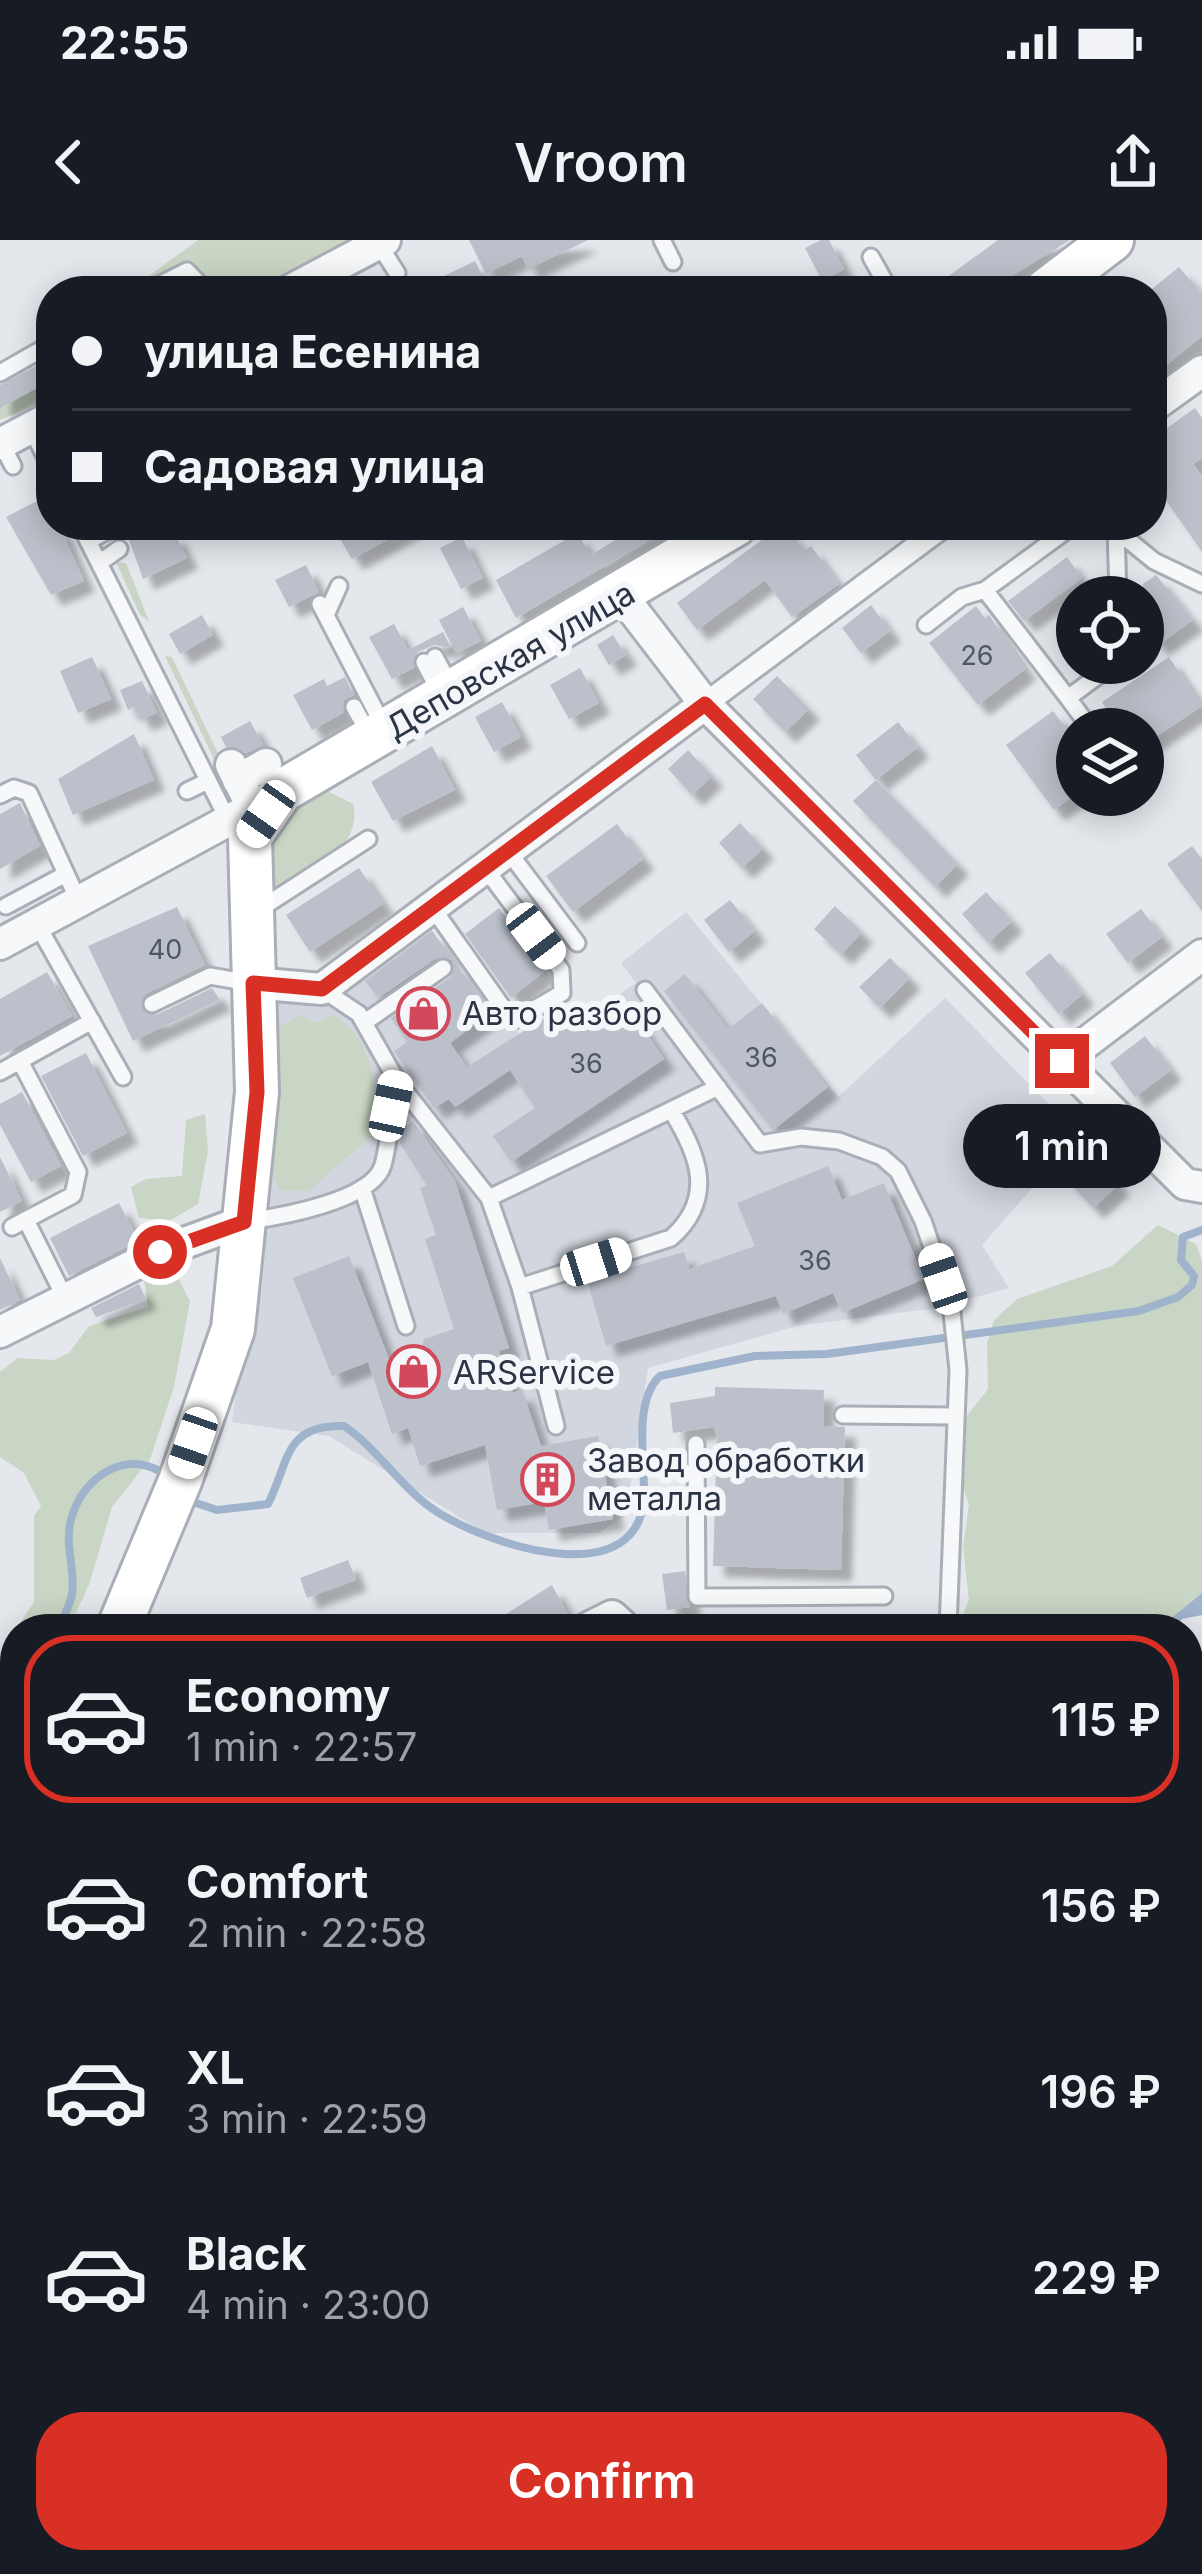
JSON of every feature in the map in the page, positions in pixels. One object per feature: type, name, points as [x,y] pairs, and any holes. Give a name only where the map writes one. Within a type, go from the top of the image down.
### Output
[{"type":"main road","points":[[1053,274],[1112,240]]},
{"type":"main road","name":"Деповская улица","points":[[256,805],[439,677],[508,649],[706,540]]},
{"type":"main road","points":[[129,1614],[233,1329],[257,1092],[251,898],[256,805]]},
{"type":"street","points":[[317,276],[381,242]]},
{"type":"street","points":[[1167,396],[1202,371]]},
{"type":"street","points":[[4,449],[36,426]]},
{"type":"street","points":[[253,983],[322,989],[925,540]]},
{"type":"street","points":[[615,587],[705,704],[1193,1186]]},
{"type":"street","points":[[226,775],[256,805]]},
{"type":"street","name":"Деповская улица","points":[[0,944],[37,924],[73,888],[256,805]]},
{"type":"street","points":[[1062,1061],[1202,955]]},
{"type":"street","points":[[0,1332],[160,1252],[244,1222]]},
{"type":"lane","points":[[662,240],[674,262]]},
{"type":"lane","points":[[381,242],[397,273]]},
{"type":"lane","points":[[871,257],[882,276]]},
{"type":"lane","points":[[0,373],[36,353]]},
{"type":"lane","points":[[926,625],[962,596],[985,590],[1053,540]]},
{"type":"lane","points":[[1116,540],[1117,576]]},
{"type":"lane","points":[[1130,540],[1154,561],[1202,584]]},
{"type":"lane","points":[[88,541],[160,701],[226,775],[188,791]]},
{"type":"lane","points":[[99,563],[119,549]]},
{"type":"lane","points":[[339,586],[323,610],[371,726]]},
{"type":"lane","points":[[985,590],[1076,708]]},
{"type":"lane","points":[[1069,698],[1087,684]]},
{"type":"lane","points":[[0,795],[14,788],[29,793],[73,888],[6,906]]},
{"type":"lane","points":[[251,898],[368,839]]},
{"type":"lane","points":[[432,907],[506,1012],[518,1018],[529,1016],[562,993],[566,981],[561,970],[496,859]]},
{"type":"lane","points":[[496,859],[577,943]]},
{"type":"lane","points":[[37,924],[123,1077]]},
{"type":"lane","points":[[365,1022],[443,968]]},
{"type":"lane","points":[[152,1004],[210,976],[253,983]]},
{"type":"lane","points":[[322,989],[365,1022],[397,1081],[489,1198],[520,1287],[556,1426]]},
{"type":"lane","points":[[645,990],[760,1144],[801,1137],[839,1141],[882,1157],[898,1171],[922,1221],[953,1314],[958,1370],[948,1614]]},
{"type":"lane","points":[[0,1072],[92,1021]]},
{"type":"lane","points":[[20,1061],[78,1172],[73,1195],[19,1223],[66,1300]]},
{"type":"lane","points":[[244,1222],[284,1218],[362,1188],[382,1170],[397,1081]]},
{"type":"lane","points":[[489,1198],[718,1088]]},
{"type":"lane","points":[[520,1287],[671,1238],[687,1223],[701,1194],[699,1165],[670,1110]]},
{"type":"lane","points":[[362,1188],[406,1326]]},
{"type":"lane","points":[[843,1415],[954,1417]]},
{"type":"lane","points":[[696,1444],[697,1597],[884,1596]]},
{"type":"shaded area","points":[[686,912],[838,1097],[945,998],[1079,1135],[982,1245],[1009,1288],[937,1308],[797,1326],[648,1368],[626,1515],[599,1533],[485,1533],[329,1436],[232,1422],[259,1212],[263,1000],[428,925],[499,1027],[510,1021],[533,1053],[636,983],[621,963]]},
{"type":"green space","points":[[198,240],[349,240],[280,276],[201,276],[197,270],[184,268],[167,276],[150,275]]},
{"type":"green space","points":[[36,388],[36,404],[0,420],[0,397],[5,405]]},
{"type":"green space","points":[[116,562],[126,563],[149,621],[140,615]]},
{"type":"green space","points":[[165,656],[172,657],[224,766],[222,776]]},
{"type":"green space","points":[[327,791],[353,804],[349,836],[311,872],[264,893],[278,830],[296,807]]},
{"type":"green space","points":[[333,1014],[366,1052],[374,1081],[376,1132],[308,1191],[280,1190],[270,1168],[279,1027],[300,1015],[316,1023]]},
{"type":"green space","points":[[205,1114],[208,1151],[198,1204],[169,1221],[139,1218],[131,1187],[146,1179],[182,1176],[186,1120]]},
{"type":"green space","points":[[1158,1225],[1196,1244],[1202,1261],[1202,1593],[1176,1614],[963,1614],[969,1600],[963,1547],[969,1505],[960,1477],[961,1450],[966,1417],[988,1389],[987,1343],[994,1320],[1017,1299],[1112,1266]]},
{"type":"green space","points":[[159,1266],[174,1270],[190,1301],[174,1387],[150,1459],[112,1507],[89,1585],[75,1614],[26,1614],[34,1602],[34,1516],[41,1506],[24,1473],[0,1457],[0,1372],[18,1358],[54,1360],[69,1353],[89,1326],[148,1307],[143,1273]]},
{"type":"water","points":[[1202,1593],[1202,1614],[1176,1614]]},
{"type":"building","points":[[469,240],[588,240],[528,269],[522,256],[486,274]]},
{"type":"building","points":[[829,240],[844,269],[819,276],[805,248]]},
{"type":"building","points":[[998,240],[1070,240],[1011,276],[949,276]]},
{"type":"building","points":[[475,261],[482,276],[444,276]]},
{"type":"building","points":[[1179,267],[1202,294],[1202,336],[1167,365],[1167,277]]},
{"type":"building","points":[[36,366],[36,388],[0,408],[0,385]]},
{"type":"building","points":[[1195,408],[1202,418],[1202,458],[1193,464],[1202,476],[1202,552],[1167,502],[1167,428]]},
{"type":"building","points":[[36,502],[36,540],[66,540],[84,581],[51,595],[6,517]]},
{"type":"building","points":[[129,540],[178,540],[187,558],[143,579]]},
{"type":"building","points":[[341,540],[387,540],[352,559]]},
{"type":"building","points":[[464,540],[483,578],[461,589],[440,548]]},
{"type":"building","points":[[565,540],[581,540],[591,555],[616,540],[649,540],[516,618],[496,580]]},
{"type":"building","points":[[762,540],[796,540],[805,550],[811,546],[839,584],[792,617],[765,580],[697,630],[677,603]]},
{"type":"building","points":[[1067,557],[1081,576],[1056,576],[1056,597],[1024,621],[1008,601]]},
{"type":"building","points":[[306,565],[319,592],[289,607],[275,580]]},
{"type":"building","points":[[1164,585],[1193,620],[1164,641]]},
{"type":"building","points":[[871,605],[890,631],[861,653],[842,628]]},
{"type":"building","points":[[976,606],[985,618],[989,615],[1025,669],[978,705],[929,643]]},
{"type":"building","points":[[463,607],[481,641],[456,653],[439,620]]},
{"type":"building","points":[[202,615],[213,635],[180,654],[169,634]]},
{"type":"building","points":[[394,624],[408,650],[443,632],[451,648],[434,645],[418,652],[414,668],[392,679],[369,637]]},
{"type":"building","points":[[613,635],[626,655],[609,665],[597,645]]},
{"type":"building","points":[[92,657],[111,699],[78,713],[60,671]]},
{"type":"building","points":[[1169,657],[1202,706],[1164,731],[1164,708],[1106,708],[1102,702],[1129,684],[1164,684],[1164,660]]},
{"type":"building","points":[[580,668],[599,703],[569,719],[550,685]]},
{"type":"building","points":[[777,676],[809,709],[785,732],[753,699]]},
{"type":"building","points":[[345,677],[354,695],[344,700],[343,713],[312,730],[293,695],[324,679],[327,686]]},
{"type":"building","points":[[142,681],[157,713],[141,720],[134,707],[128,710],[120,690]]},
{"type":"building","points":[[502,702],[521,737],[494,752],[475,717]]},
{"type":"building","points":[[1053,711],[1056,809],[1054,810],[1006,745]]},
{"type":"building","points":[[250,721],[263,745],[246,753],[226,747],[221,737]]},
{"type":"building","points":[[898,722],[918,747],[876,780],[856,755]]},
{"type":"building","points":[[134,734],[154,780],[73,815],[58,779]]},
{"type":"building","points":[[432,746],[455,790],[393,821],[371,782]]},
{"type":"building","points":[[688,750],[712,776],[692,795],[668,769]]},
{"type":"building","points":[[876,780],[958,864],[935,887],[853,801]]},
{"type":"building","points":[[20,803],[40,846],[0,869],[0,814]]},
{"type":"building","points":[[740,823],[763,848],[742,868],[719,843]]},
{"type":"building","points":[[617,824],[643,859],[573,912],[546,876]]},
{"type":"building","points":[[1192,846],[1202,859],[1202,911],[1167,864]]},
{"type":"building","points":[[359,868],[383,904],[310,952],[286,915]]},
{"type":"building","points":[[986,892],[1012,921],[988,943],[962,914]]},
{"type":"building","points":[[730,900],[755,931],[729,952],[704,920]]},
{"type":"building","points":[[835,906],[862,932],[841,954],[814,929]]},
{"type":"building","points":[[177,907],[205,965],[146,994],[141,1008],[156,1015],[212,988],[220,1000],[133,1041],[88,946]]},
{"type":"building","points":[[499,908],[546,970],[511,998],[465,934]]},
{"type":"building","points":[[1141,909],[1162,937],[1128,963],[1106,934]]},
{"type":"building","points":[[432,931],[491,1012],[450,1043],[467,1067],[560,1008],[573,1026],[620,994],[664,1059],[511,1162],[493,1136],[535,1108],[510,1070],[455,1107],[449,1099],[434,1108],[394,1051],[407,1042],[391,1018],[451,977],[452,960],[437,958],[378,998],[365,981]]},
{"type":"building","points":[[1050,953],[1083,994],[1059,1014],[1025,973]]},
{"type":"building","points":[[890,958],[910,978],[880,1008],[859,987]]},
{"type":"building","points":[[47,972],[72,1016],[0,1056],[0,999]]},
{"type":"building","points":[[685,974],[728,1029],[762,1003],[828,1087],[773,1130],[664,991]]},
{"type":"building","points":[[1145,1036],[1171,1070],[1135,1097],[1110,1063]]},
{"type":"building","points":[[86,1053],[127,1133],[83,1156],[41,1076]]},
{"type":"building","points":[[22,1092],[61,1166],[31,1182],[0,1125],[0,1104]]},
{"type":"building","points":[[413,1121],[455,1181],[509,1348],[499,1351],[513,1393],[522,1390],[541,1446],[598,1436],[613,1519],[549,1530],[544,1502],[497,1510],[485,1445],[420,1466],[408,1428],[392,1434],[368,1362],[332,1376],[293,1278],[349,1256],[390,1362],[421,1352],[424,1339],[454,1329],[425,1239],[436,1235],[420,1188],[427,1186],[400,1143],[402,1129]]},
{"type":"building","points":[[1090,1151],[1119,1184],[1093,1208],[1063,1175]]},
{"type":"building","points":[[0,1157],[22,1201],[0,1212]]},
{"type":"building","points":[[828,1166],[842,1200],[884,1183],[924,1279],[842,1313],[833,1293],[783,1314],[776,1296],[606,1346],[587,1280],[684,1252],[689,1269],[755,1246],[737,1203]]},
{"type":"building","points":[[119,1203],[139,1241],[69,1276],[50,1238]]},
{"type":"building","points":[[0,1258],[20,1300],[0,1310]]},
{"type":"building","points":[[139,1284],[146,1299],[96,1317],[91,1308]]},
{"type":"building","points":[[715,1387],[824,1390],[823,1426],[845,1427],[841,1570],[713,1566],[717,1437],[714,1427],[673,1433],[670,1403],[715,1396]]},
{"type":"building","points":[[348,1560],[356,1580],[307,1598],[300,1578]]},
{"type":"building","points":[[685,1571],[690,1607],[667,1610],[662,1574]]},
{"type":"building","points":[[552,1585],[568,1614],[506,1614]]},
{"type":"waterway","points":[[184,1499],[217,1510],[268,1504],[299,1439],[324,1427],[344,1426],[418,1498],[454,1521],[521,1547],[591,1553],[619,1544],[637,1524],[644,1490],[644,1414],[660,1376],[755,1356],[827,1354],[1139,1311],[1178,1297],[1192,1285],[1194,1276],[1181,1260],[1183,1237],[1202,1230]]},
{"type":"waterway","points":[[65,1614],[73,1576],[69,1529],[86,1490],[97,1478],[124,1465],[154,1468],[169,1478]]},
{"type":"place","name":"Авто разбор","points":[[423,1013]]},
{"type":"place","name":"ARService","points":[[414,1372]]},
{"type":"place","name":"Завод обработки металла","points":[[548,1479]]},
{"type":"route","points":[[160,1252],[244,1222],[257,1092],[253,983],[322,989],[705,704],[1062,1061]]}]
